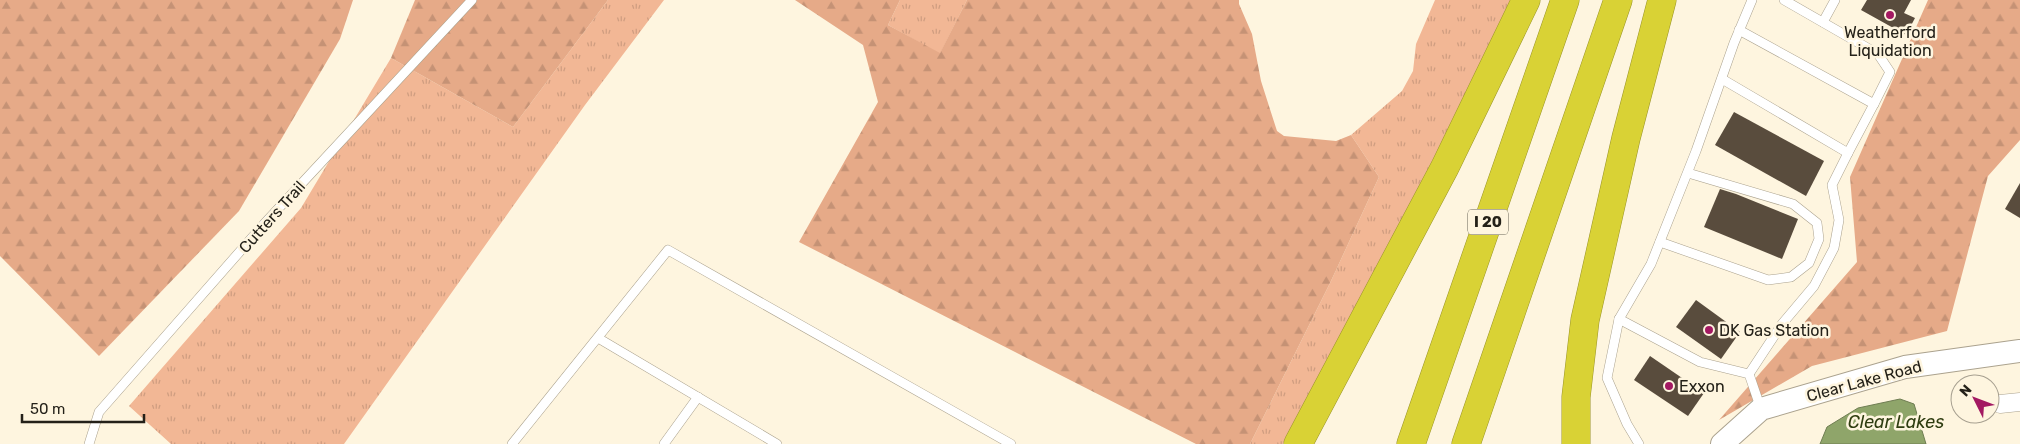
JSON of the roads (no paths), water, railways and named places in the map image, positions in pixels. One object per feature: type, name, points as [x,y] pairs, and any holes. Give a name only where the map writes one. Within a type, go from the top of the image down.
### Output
[{"type":"highway","points":[[1298,444],[1444,167],[1526,0]]},
{"type":"highway","name":"I 20","points":[[1411,444],[1565,0]]},
{"type":"highway","points":[[1466,444],[1618,0]]},
{"type":"highway","points":[[1576,444],[1576,397],[1585,320],[1626,138],[1662,0]]},
{"type":"street","name":"Clear Lake Road","points":[[1722,444],[1761,409],[1905,367],[2020,351]]},
{"type":"street","points":[[2000,404],[2020,402]]},
{"type":"lane","name":"Cutters Trail","points":[[89,444],[98,412],[264,224],[472,0]]},
{"type":"lane","points":[[1639,444],[1627,424],[1607,378],[1619,319],[1651,264],[1688,173],[1739,30],[1752,0]]},
{"type":"lane","points":[[1749,374],[1782,324],[1814,286],[1834,248],[1839,220],[1832,185],[1890,72],[1878,54],[1784,0]]},
{"type":"lane","points":[[1822,22],[1835,0]]},
{"type":"lane","points":[[1739,30],[1874,104]]},
{"type":"lane","points":[[1722,79],[1848,153]]},
{"type":"lane","points":[[1660,242],[1768,280],[1791,277],[1809,263],[1819,239],[1817,223],[1793,204],[1688,173]]},
{"type":"lane","points":[[512,444],[668,250],[1012,444]]},
{"type":"lane","points":[[1619,319],[1700,362],[1749,374]]},
{"type":"lane","points":[[598,338],[778,444]]},
{"type":"lane","points":[[1749,374],[1761,409]]},
{"type":"lane","points":[[664,444],[698,397]]},
{"type":"water","name":"Clear Lakes","points":[[1900,399],[1914,404],[1926,444],[1820,444],[1827,427],[1858,408]]},
{"type":"place","name":"Weatherford Liquidation","points":[[1890,15]]},
{"type":"place","name":"DK Gas Station","points":[[1709,330]]},
{"type":"place","name":"Exxon","points":[[1669,386]]}]
